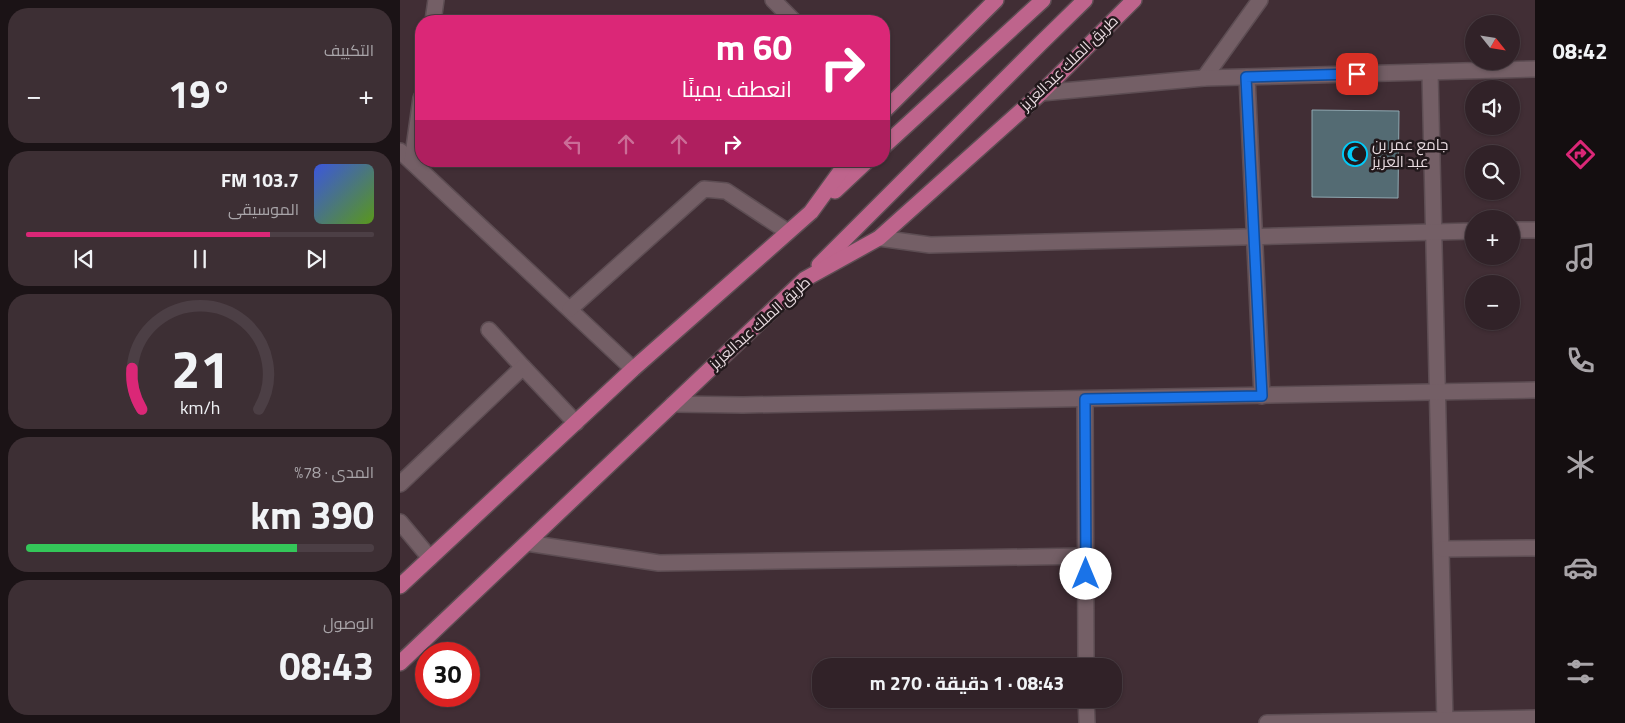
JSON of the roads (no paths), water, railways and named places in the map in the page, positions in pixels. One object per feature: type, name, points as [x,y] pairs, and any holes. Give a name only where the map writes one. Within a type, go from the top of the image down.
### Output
[{"type":"main road","points":[[890,105],[996,0]]},
{"type":"main road","points":[[890,141],[1043,0]]},
{"type":"main road","points":[[805,279],[1086,0]]},
{"type":"main road","name":"طريق الملك عبدالعزيز","points":[[400,663],[805,279],[879,238],[1040,93],[1134,0]]},
{"type":"main road","points":[[811,212],[844,167]]},
{"type":"main road","points":[[400,586],[633,369],[860,167]]},
{"type":"street","points":[[434,15],[436,0]]},
{"type":"street","points":[[773,0],[788,15]]},
{"type":"street","points":[[1204,78],[1260,0]]},
{"type":"street","points":[[1040,93],[1204,78],[1535,69]]},
{"type":"street","points":[[1430,72],[1445,721]]},
{"type":"street","points":[[1246,77],[1262,396]]},
{"type":"street","points":[[412,162],[415,141]]},
{"type":"street","points":[[400,151],[415,165]]},
{"type":"street","points":[[417,167],[633,369]]},
{"type":"street","points":[[570,309],[704,189],[726,190],[788,232]]},
{"type":"street","points":[[1520,230],[1535,230]]},
{"type":"street","points":[[879,238],[930,245],[1465,231]]},
{"type":"street","points":[[489,330],[576,423]]},
{"type":"street","points":[[400,484],[524,367]]},
{"type":"street","points":[[673,404],[743,405],[1535,390]]},
{"type":"street","points":[[1085,399],[1086,658]]},
{"type":"street","points":[[400,522],[430,558]]},
{"type":"street","points":[[527,543],[658,563],[1086,556]]},
{"type":"street","points":[[1442,549],[1535,548]]},
{"type":"street","points":[[1086,708],[1086,723]]},
{"type":"street","points":[[1267,723],[1535,718]]},
{"type":"place","name":"جامع عمر بن عبد العزيز","points":[[1355,154]]}]
